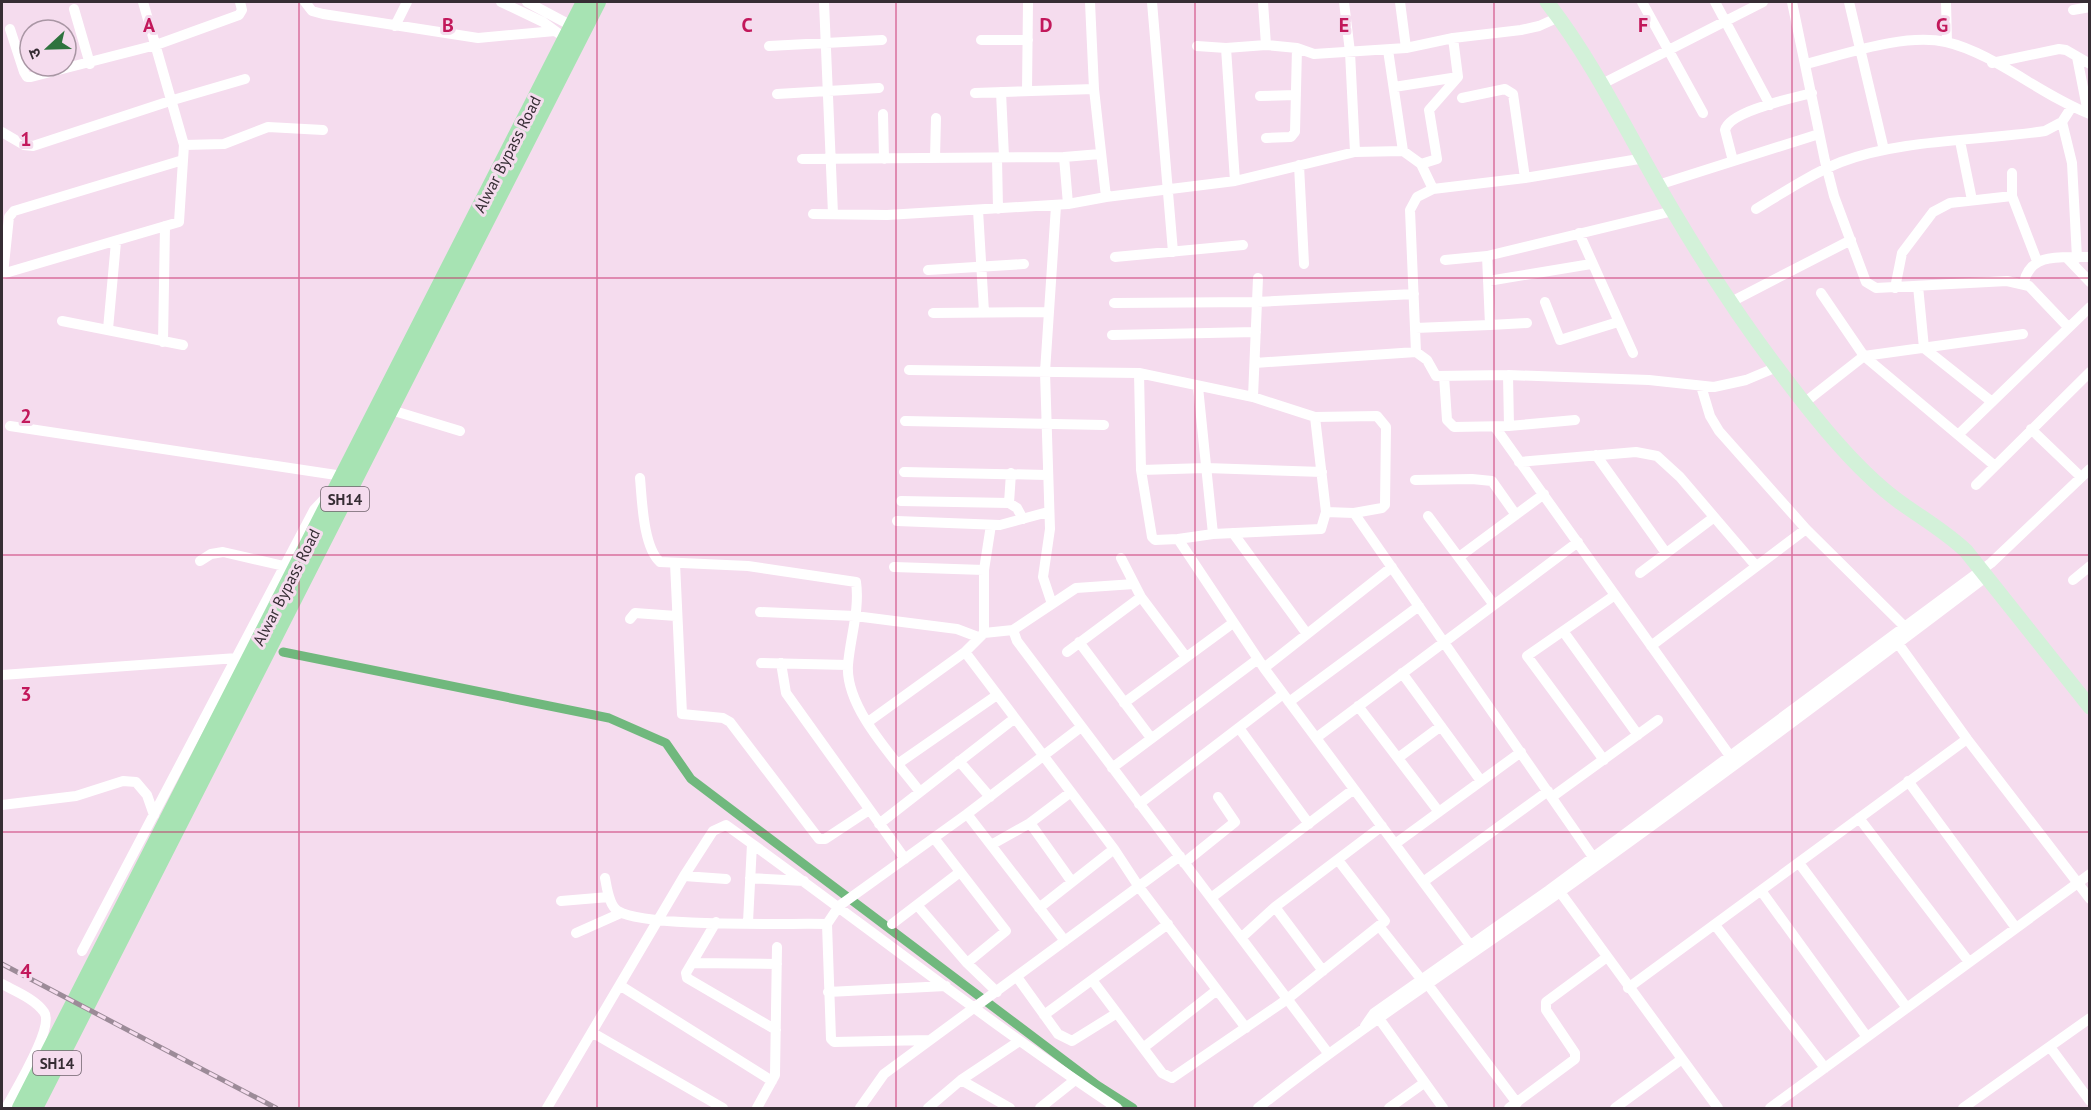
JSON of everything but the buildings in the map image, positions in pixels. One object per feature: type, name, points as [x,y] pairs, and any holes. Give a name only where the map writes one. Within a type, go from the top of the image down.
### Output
[{"type":"main road","name":"Alwar Bypass Road","points":[[20,1108],[340,483],[564,32],[584,2]]},
{"type":"main road","name":"Alwar Bypass Road","points":[[34,1108],[598,2]]},
{"type":"street","points":[[143,2],[173,100],[184,145],[180,222],[2,274],[9,217],[14,211],[183,160]]},
{"type":"street","points":[[10,29],[27,77],[90,64],[156,45],[239,15],[242,10],[240,2]]},
{"type":"street","points":[[308,6],[319,2]]},
{"type":"street","points":[[395,26],[407,2]]},
{"type":"street","points":[[501,2],[564,32]]},
{"type":"street","points":[[527,2],[564,32]]},
{"type":"street","points":[[824,2],[833,214]]},
{"type":"street","points":[[1027,91],[1028,2]]},
{"type":"street","points":[[1090,2],[1094,89],[1106,197]]},
{"type":"street","points":[[1152,2],[1173,252]]},
{"type":"street","points":[[1263,2],[1266,45]]},
{"type":"street","points":[[1344,2],[1350,52],[1355,152]]},
{"type":"street","points":[[1400,2],[1406,48]]},
{"type":"street","points":[[1547,2],[1559,16],[1602,84],[1673,212],[1777,368],[1804,403],[1874,479],[1897,499],[1950,536],[1984,573],[2090,707]]},
{"type":"street","points":[[1642,2],[1703,113]]},
{"type":"street","points":[[1715,2],[1770,105]]},
{"type":"street","points":[[1602,84],[1763,2]]},
{"type":"street","points":[[1792,2],[1827,168],[1866,282],[1876,288],[2024,282],[2068,327]]},
{"type":"street","points":[[1849,2],[1884,150]]},
{"type":"street","points":[[1946,2],[1947,42]]},
{"type":"street","points":[[308,6],[395,26],[478,38],[564,32]]},
{"type":"street","points":[[2073,10],[2090,7]]},
{"type":"street","points":[[74,9],[90,64]]},
{"type":"street","points":[[1197,46],[1226,48],[1266,45],[1297,48],[1314,54],[1388,50],[1453,38],[1521,30],[1539,26],[1559,16]]},
{"type":"street","points":[[1421,164],[1437,159],[1429,110],[1458,77],[1453,38]]},
{"type":"street","points":[[770,46],[882,40]]},
{"type":"street","points":[[981,40],[1028,40]]},
{"type":"street","points":[[1806,64],[1861,50],[1915,40],[1947,42],[1992,63],[2071,108],[2089,113],[2077,57]]},
{"type":"street","points":[[1226,48],[1235,181]]},
{"type":"street","points":[[1266,138],[1294,135],[1297,48]]},
{"type":"street","points":[[1992,63],[2059,49],[2066,50],[2090,64]]},
{"type":"street","points":[[1388,50],[1403,151]]},
{"type":"street","points":[[1394,87],[1458,77]]},
{"type":"street","points":[[2,132],[24,145],[33,147],[173,100],[245,79]]},
{"type":"street","points":[[777,94],[879,88]]},
{"type":"street","points":[[975,93],[1094,89]]},
{"type":"street","points":[[1462,98],[1505,89],[1513,94],[1525,178]]},
{"type":"street","points":[[998,209],[1001,92]]},
{"type":"street","points":[[1733,161],[1726,137],[1726,124],[1737,117],[1770,105],[1812,93]]},
{"type":"street","points":[[1260,96],[1296,95]]},
{"type":"street","points":[[1756,208],[1827,168],[1884,150],[2045,131],[2062,122],[2071,108]]},
{"type":"street","points":[[883,114],[884,159]]},
{"type":"street","points":[[935,158],[936,118]]},
{"type":"street","points":[[2062,122],[2072,163],[2072,258],[2090,282]]},
{"type":"street","points":[[184,145],[219,145],[249,136],[268,127],[323,130]]},
{"type":"street","points":[[1658,185],[1820,134]]},
{"type":"street","points":[[1960,141],[1972,200]]},
{"type":"street","points":[[813,214],[886,215],[1056,206],[1106,197],[1235,181],[1355,152],[1403,151],[1421,164],[1433,189]]},
{"type":"street","points":[[802,159],[1064,157],[1100,154]]},
{"type":"street","points":[[1064,157],[1068,204]]},
{"type":"street","points":[[1416,352],[1410,210],[1417,197],[1433,189],[1525,178],[1645,158]]},
{"type":"street","points":[[1299,165],[1304,264]]},
{"type":"street","points":[[2012,173],[2012,196],[2037,261]]},
{"type":"street","points":[[1895,288],[1897,265],[1902,253],[1933,212],[1950,203],[2012,196]]},
{"type":"street","points":[[1052,604],[1043,577],[1050,529],[1045,372],[1047,312],[1056,206]]},
{"type":"street","points":[[978,210],[984,312]]},
{"type":"street","points":[[1445,260],[1487,256],[1673,212]]},
{"type":"street","points":[[163,342],[165,226]]},
{"type":"street","points":[[1579,233],[1633,353]]},
{"type":"street","points":[[1731,302],[1851,240]]},
{"type":"street","points":[[108,329],[116,242]]},
{"type":"street","points":[[1115,257],[1243,245]]},
{"type":"street","points":[[1487,256],[1490,325]]},
{"type":"street","points":[[2024,282],[2029,268],[2037,261],[2090,257]]},
{"type":"street","points":[[928,270],[1024,264]]},
{"type":"street","points":[[1488,281],[1591,264]]},
{"type":"street","points":[[1253,397],[1258,278]]},
{"type":"street","points":[[1918,286],[1924,348],[1992,402]]},
{"type":"street","points":[[1821,293],[1864,356],[1995,466]]},
{"type":"street","points":[[1114,303],[1257,302],[1414,294]]},
{"type":"street","points":[[1545,302],[1560,340],[1618,322]]},
{"type":"street","points":[[1959,434],[2090,308]]},
{"type":"street","points":[[933,313],[1047,312]]},
{"type":"street","points":[[62,321],[183,345]]},
{"type":"street","points":[[1415,328],[1527,323]]},
{"type":"street","points":[[1112,335],[1256,332]]},
{"type":"street","points":[[1804,403],[1864,356],[2023,334]]},
{"type":"street","points":[[1255,363],[1416,352],[1427,360],[1433,374],[1444,376],[1508,375],[1662,381],[1701,386],[1727,386],[1777,368]]},
{"type":"street","points":[[909,370],[1139,373],[1253,397],[1315,417],[1377,416],[1386,427],[1386,504],[1382,508],[1354,513],[1326,512]]},
{"type":"street","points":[[1976,485],[2090,372]]},
{"type":"street","points":[[1139,373],[1141,470],[1152,537],[1155,540],[1213,534],[1321,529],[1326,512],[1315,417]]},
{"type":"street","points":[[1508,375],[1509,426]]},
{"type":"street","points":[[1444,376],[1449,424],[1495,427],[1575,420]]},
{"type":"street","points":[[1701,386],[1710,416],[1719,432],[1806,528],[1905,627]]},
{"type":"street","points":[[1198,387],[1213,534]]},
{"type":"street","points":[[391,410],[460,431]]},
{"type":"street","points":[[905,421],[1104,424]]},
{"type":"street","points":[[10,426],[340,483]]},
{"type":"street","points":[[1495,427],[1730,756]]},
{"type":"street","points":[[2031,429],[2081,477]]},
{"type":"street","points":[[1519,462],[1636,452],[1657,456],[1667,463],[1756,566]]},
{"type":"street","points":[[1596,455],[1666,553]]},
{"type":"street","points":[[1141,470],[1206,468],[1322,472]]},
{"type":"street","points":[[1365,1026],[1374,1013],[1425,982],[1560,892],[1897,642],[1984,573],[2090,469]]},
{"type":"street","points":[[904,472],[1047,475]]},
{"type":"street","points":[[1009,503],[1011,473]]},
{"type":"street","points":[[640,478],[644,525],[654,556],[660,562],[748,566],[853,581],[856,586],[855,616],[848,665],[850,690],[868,722],[920,792]]},
{"type":"street","points":[[1415,480],[1472,478],[1491,481],[1516,515]]},
{"type":"street","points":[[82,951],[314,510],[340,483]]},
{"type":"street","points":[[1459,557],[1544,494]]},
{"type":"street","points":[[901,501],[1009,503],[1017,508],[1023,519]]},
{"type":"street","points":[[897,521],[991,525],[1048,512]]},
{"type":"street","points":[[1354,513],[1593,857]]},
{"type":"street","points":[[1428,516],[1494,605]]},
{"type":"street","points":[[1640,573],[1713,518]]},
{"type":"street","points":[[868,722],[965,652],[981,635],[984,570],[991,525]]},
{"type":"street","points":[[1651,646],[1806,528]]},
{"type":"street","points":[[1233,533],[1307,634]]},
{"type":"street","points":[[1178,539],[1261,664],[1470,945]]},
{"type":"street","points":[[1316,738],[1578,542]]},
{"type":"street","points":[[201,561],[211,554],[223,552],[284,566]]},
{"type":"street","points":[[1121,558],[1141,597],[1186,657]]},
{"type":"street","points":[[675,563],[682,714],[723,718],[730,722],[819,839],[825,839],[869,810]]},
{"type":"street","points":[[2073,580],[2090,566]]},
{"type":"street","points":[[894,567],[984,570]]},
{"type":"street","points":[[1112,768],[1151,738],[1307,634],[1392,567]]},
{"type":"street","points":[[1258,1108],[1365,1026],[1380,1020],[1470,945],[1905,627],[1984,573]]},
{"type":"street","points":[[760,612],[855,616],[965,630],[981,635],[1013,630],[1076,588],[1134,584]]},
{"type":"street","points":[[1604,760],[1527,656],[1615,595]]},
{"type":"street","points":[[1067,652],[1141,597]]},
{"type":"street","points":[[1139,804],[1239,728],[1419,606]]},
{"type":"street","points":[[630,619],[635,613],[676,616]]},
{"type":"street","points":[[1124,703],[1233,623]]},
{"type":"street","points":[[1013,630],[1017,641],[1081,727],[1328,1053]]},
{"type":"street","points":[[1563,631],[1638,735]]},
{"type":"street","points":[[1079,642],[1151,738]]},
{"type":"street","points":[[1897,642],[1967,739],[2090,898]]},
{"type":"street","points":[[965,652],[1246,1028]]},
{"type":"street","points":[[2,675],[237,658]]},
{"type":"street","points":[[761,663],[848,665]]},
{"type":"street","points":[[782,663],[786,693],[905,859]]},
{"type":"street","points":[[1402,673],[1481,781]]},
{"type":"street","points":[[899,763],[997,695]]},
{"type":"street","points":[[1358,706],[1439,812]]},
{"type":"street","points":[[879,824],[1015,718]]},
{"type":"street","points":[[1423,882],[1550,794],[1604,760],[1658,720]]},
{"type":"street","points":[[1398,758],[1441,726]]},
{"type":"street","points":[[929,1040],[834,1042],[831,1039],[826,924],[843,903],[990,797],[1081,727]]},
{"type":"street","points":[[1239,728],[1309,824]]},
{"type":"street","points":[[1628,988],[1762,892],[1858,818],[1967,739]]},
{"type":"street","points":[[1395,844],[1521,752]]},
{"type":"street","points":[[959,762],[990,797]]},
{"type":"street","points":[[2,806],[76,796],[123,781],[136,782],[147,795],[154,815]]},
{"type":"street","points":[[1908,781],[2016,928]]},
{"type":"street","points":[[1211,898],[1354,789]]},
{"type":"street","points":[[991,845],[1030,823],[1071,792]]},
{"type":"street","points":[[860,1108],[884,1074],[1139,887],[1235,822],[1218,797]]},
{"type":"street","points":[[967,814],[1065,941]]},
{"type":"street","points":[[1858,818],[1969,963]]},
{"type":"street","points":[[1030,823],[1072,882]]},
{"type":"street","points":[[547,1108],[684,876],[714,831],[726,825],[805,882],[843,903],[946,986],[980,1005],[1018,1042],[1117,1108]]},
{"type":"street","points":[[1240,938],[1275,907],[1382,826]]},
{"type":"street","points":[[934,838],[1006,931],[967,963]]},
{"type":"street","points":[[748,922],[752,844]]},
{"type":"street","points":[[1039,908],[1114,849]]},
{"type":"street","points":[[1092,980],[1166,1077],[1172,1078],[1286,1000],[1385,921],[1338,860]]},
{"type":"street","points":[[1799,863],[1907,1008]]},
{"type":"street","points":[[892,924],[960,872]]},
{"type":"street","points":[[1770,1108],[2090,873]]},
{"type":"street","points":[[684,876],[726,879]]},
{"type":"street","points":[[605,878],[609,897],[615,910],[621,913],[660,920],[826,924]]},
{"type":"street","points":[[750,878],[805,882]]},
{"type":"street","points":[[1560,892],[1718,1108]]},
{"type":"street","points":[[1762,892],[1867,1038]]},
{"type":"street","points":[[561,901],[609,897]]},
{"type":"street","points":[[917,905],[996,994]]},
{"type":"street","points":[[1275,907],[1323,971]]},
{"type":"street","points":[[576,933],[621,913]]},
{"type":"street","points":[[716,922],[686,974],[689,981],[776,1030]]},
{"type":"street","points":[[1044,1015],[1168,924]]},
{"type":"street","points":[[1379,926],[1425,982],[1513,1106],[1576,1056],[1546,1010],[1546,1002],[1607,957]]},
{"type":"street","points":[[1714,926],[1825,1068]]},
{"type":"street","points":[[757,1108],[772,1081],[775,1070],[777,947]]},
{"type":"street","points":[[693,963],[777,964]]},
{"type":"street","points":[[1017,977],[1058,1034],[1072,1041],[1117,1013]]},
{"type":"street","points":[[2,984],[38,1005],[46,1013],[48,1022],[37,1050],[6,1108]]},
{"type":"street","points":[[621,986],[772,1081]]},
{"type":"street","points":[[828,992],[946,986]]},
{"type":"street","points":[[1143,1048],[1217,990]]},
{"type":"street","points":[[1380,1020],[1443,1108]]},
{"type":"street","points":[[1963,1108],[1976,1105],[2050,1047],[2088,1021]]},
{"type":"street","points":[[593,1033],[723,1108]]},
{"type":"street","points":[[928,1108],[961,1080],[1018,1042]]},
{"type":"street","points":[[2050,1047],[2090,1101]]},
{"type":"street","points":[[1615,1108],[1682,1059]]},
{"type":"street","points":[[961,1080],[1010,1108]]},
{"type":"street","points":[[1040,1108],[1075,1080]]},
{"type":"street","points":[[1389,1108],[1424,1083]]},
{"type":"waterway","points":[[283,652],[609,718],[666,743],[691,779],[1097,1085],[1133,1108]]},
{"type":"railway","points":[[2,964],[276,1108]]}]
